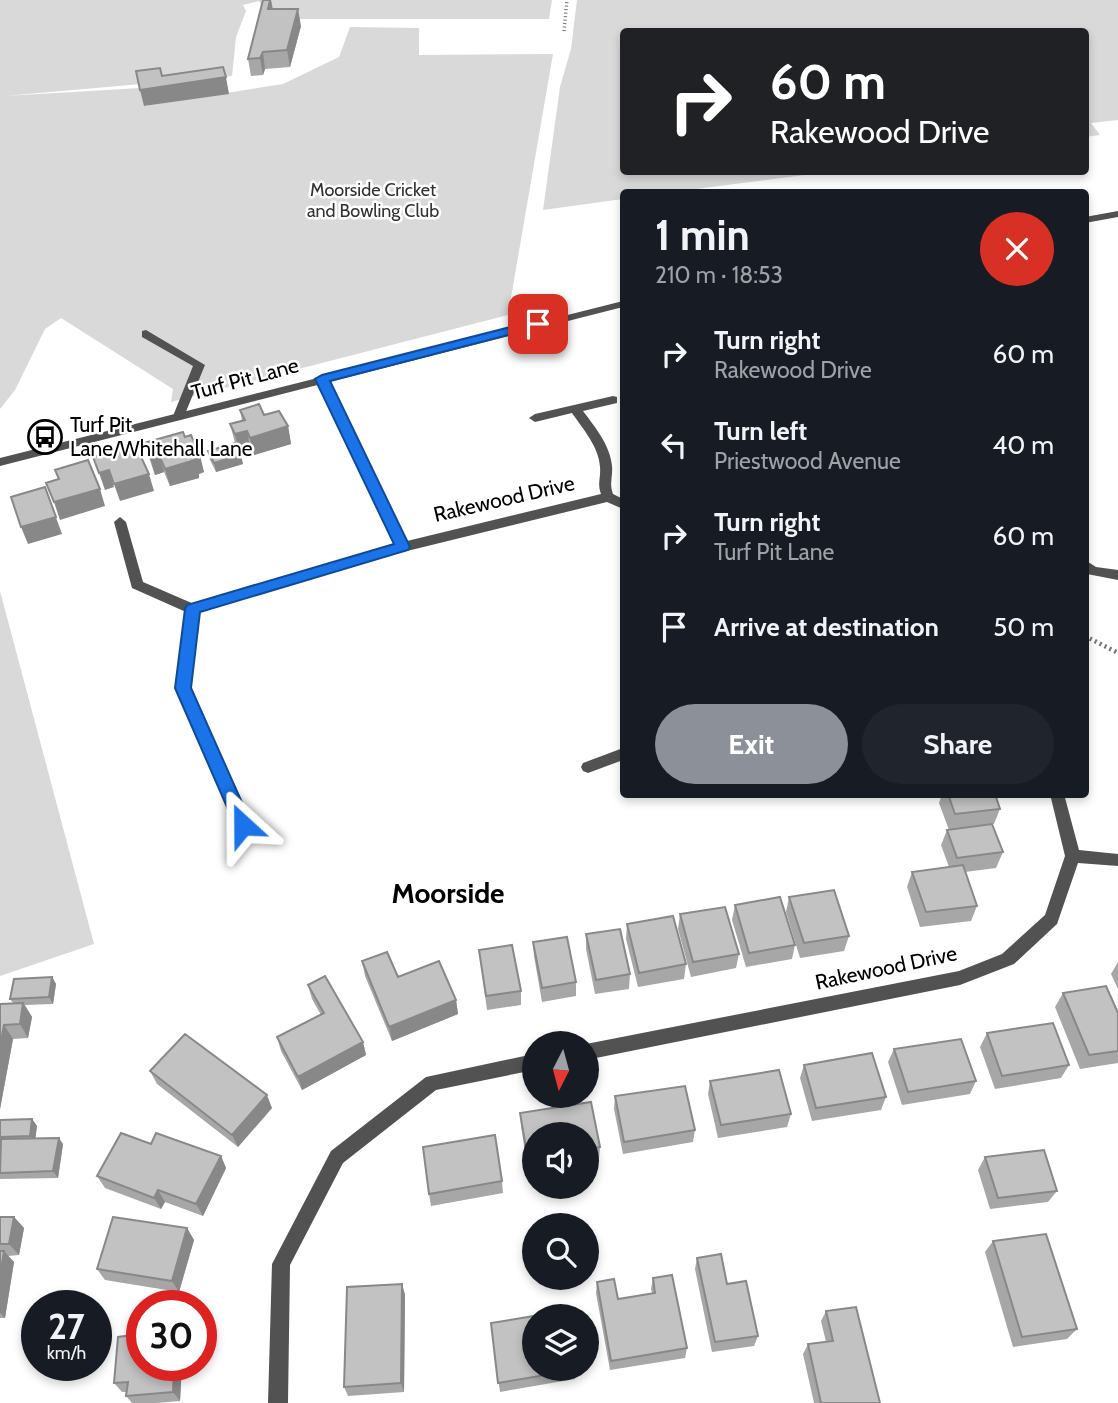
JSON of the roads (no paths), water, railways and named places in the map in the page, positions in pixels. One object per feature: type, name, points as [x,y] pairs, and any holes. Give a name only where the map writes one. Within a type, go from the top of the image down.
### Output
[{"type":"street","points":[[1089,219],[1118,214]]},
{"type":"street","name":"Turf Pit Lane","points":[[0,461],[620,305]]},
{"type":"street","points":[[146,334],[199,365],[179,416]]},
{"type":"street","points":[[322,379],[403,547]]},
{"type":"street","points":[[535,418],[613,400]]},
{"type":"street","points":[[575,409],[597,439],[606,466],[602,486],[608,498]]},
{"type":"street","name":"Rakewood Drive","points":[[192,609],[403,547],[608,498],[620,504]]},
{"type":"street","points":[[120,522],[137,585],[192,609],[183,688],[243,825]]},
{"type":"street","points":[[1089,568],[1118,575]]},
{"type":"street","points":[[588,767],[620,755]]},
{"type":"street","points":[[1058,798],[1073,856],[1118,860]]},
{"type":"street","name":"Rakewood Drive","points":[[599,1049],[960,978],[996,964],[1008,959],[1051,919],[1073,856]]},
{"type":"street","points":[[278,1403],[281,1264],[337,1157],[432,1083],[522,1064]]},
{"type":"place","name":"Turf Pit Lane/Whitehall Lane","points":[[45,437]]},
{"type":"district","name":"Moorside","points":[[448,893]]},
{"type":"park label","name":"Moorside Cricket and Bowling Club","points":[[373,200]]}]
